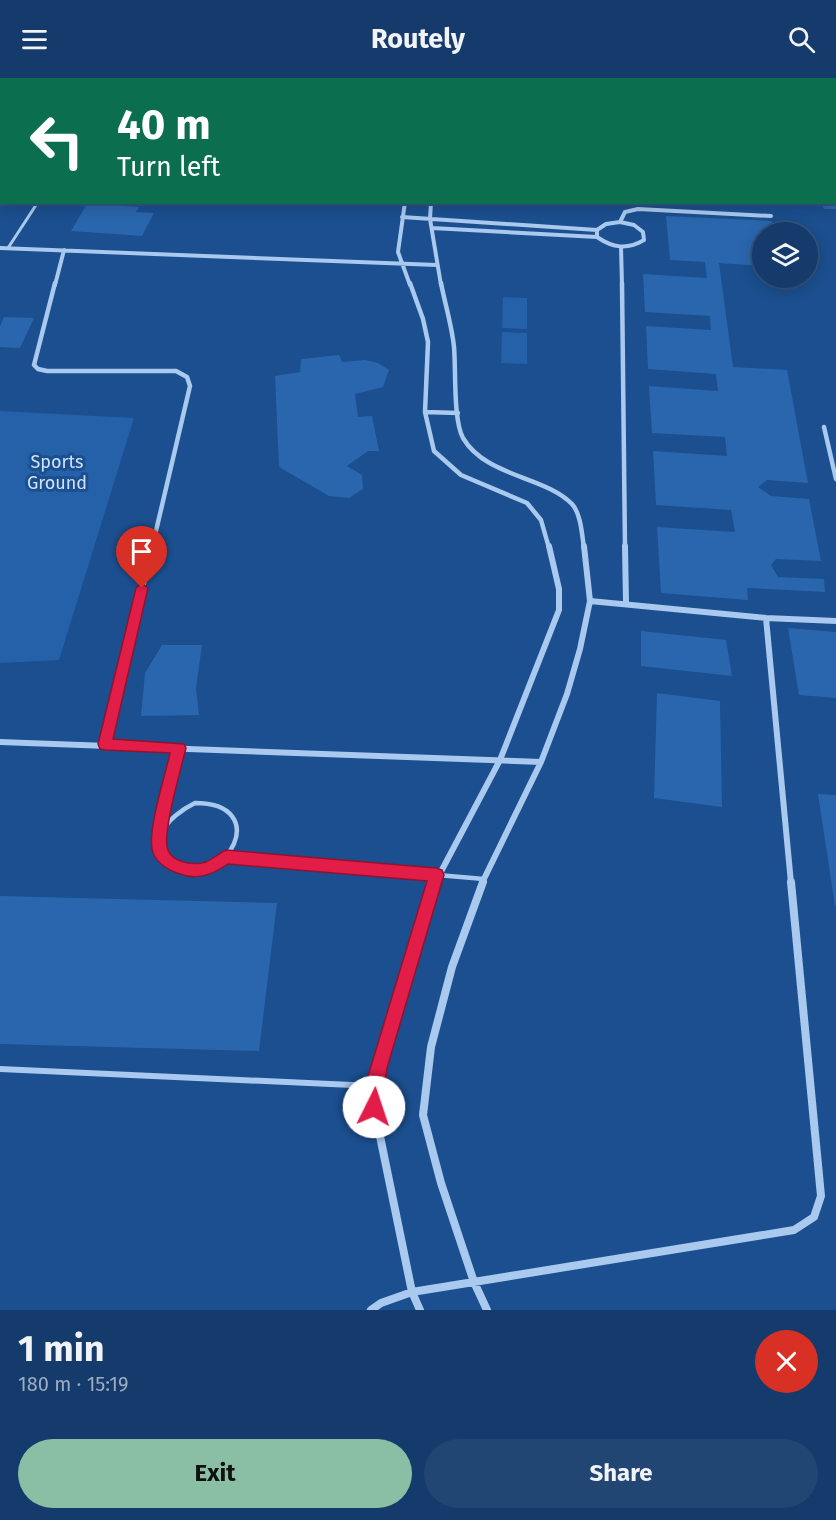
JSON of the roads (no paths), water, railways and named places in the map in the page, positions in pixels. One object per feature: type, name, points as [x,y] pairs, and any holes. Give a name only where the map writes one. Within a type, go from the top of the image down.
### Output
[{"type":"street","points":[[405,204],[398,252],[404,264],[428,342],[424,412],[434,451],[461,475],[526,503],[541,520],[548,538],[559,589],[558,610],[500,760],[436,875],[374,1086],[374,1107],[412,1292],[420,1310]]},
{"type":"street","points":[[431,204],[430,219],[437,265],[454,344],[458,413],[462,436],[474,452],[495,465],[557,494],[573,505],[582,531],[590,601],[573,672],[541,762],[484,879],[452,967],[431,1047],[423,1115],[441,1183],[474,1282],[488,1310]]},
{"type":"street","points":[[620,222],[625,212],[638,209],[771,216]]},
{"type":"street","points":[[402,217],[597,230],[606,224],[620,222],[634,225],[643,232],[644,240],[635,246],[621,248],[606,244],[597,237],[432,228]]},
{"type":"street","points":[[597,230],[597,237]]},
{"type":"street","points":[[0,248],[437,265]]},
{"type":"street","points":[[621,248],[627,603]]},
{"type":"street","points":[[64,250],[34,365],[38,369],[47,370],[176,371],[187,377],[190,386],[105,744]]},
{"type":"street","points":[[424,412],[458,413]]},
{"type":"street","points":[[824,427],[836,479]]},
{"type":"street","points":[[590,601],[766,618],[836,621]]},
{"type":"street","points":[[371,1310],[381,1303],[412,1292],[794,1230],[814,1217],[821,1196],[766,618]]},
{"type":"street","points":[[0,742],[105,744],[541,762]]},
{"type":"lane","points":[[8,248],[37,204]]},
{"type":"lane","points":[[160,831],[171,815],[188,805],[209,802],[226,809],[236,823],[237,841],[226,857],[208,868],[188,871],[169,863],[159,849],[160,831],[179,748]]},
{"type":"lane","points":[[226,857],[484,879]]},
{"type":"lane","points":[[0,1069],[374,1086]]},
{"type":"park label","name":"Sports Ground","points":[[57,472]]}]
